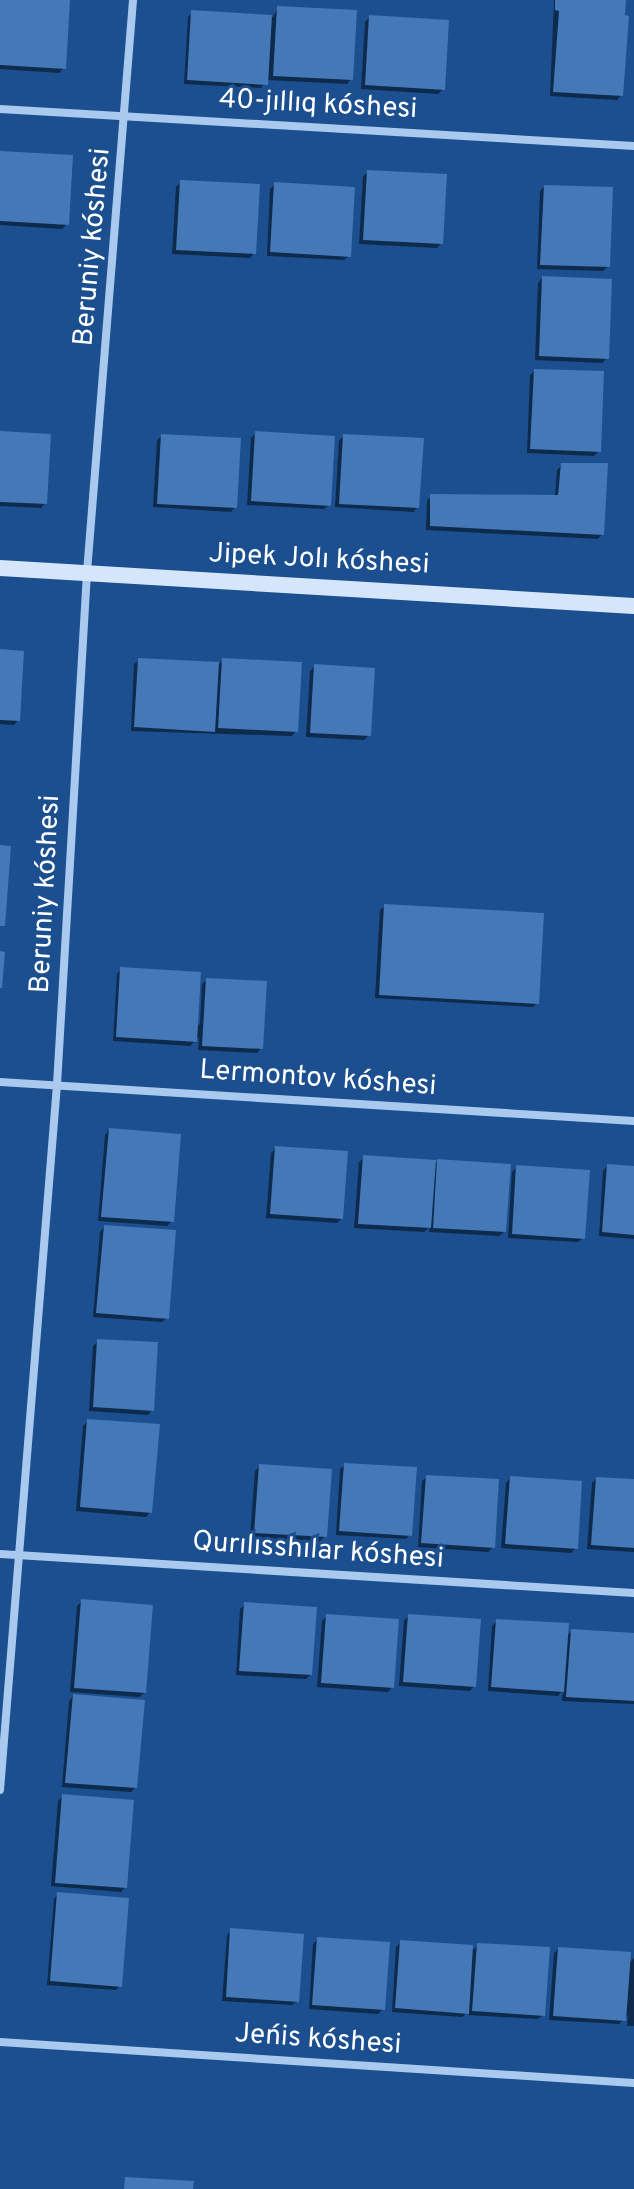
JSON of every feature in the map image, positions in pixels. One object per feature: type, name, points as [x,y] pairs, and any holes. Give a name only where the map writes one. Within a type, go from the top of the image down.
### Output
[{"type":"street","name":"Beruniy kóshesi","points":[[0,1790],[57,1085],[87,572],[133,0]]},
{"type":"street","name":"40-jıllıq kóshesi","points":[[0,109],[634,146]]},
{"type":"street","name":"Jipek Jolı kóshesi","points":[[0,568],[634,606]]},
{"type":"street","name":"Lermontov kóshesi","points":[[0,1082],[634,1121]]},
{"type":"street","name":"Qurılısshılar kóshesi","points":[[0,1554],[634,1593]]},
{"type":"street","name":"Jeńis kóshesi","points":[[0,2042],[634,2083]]},
{"type":"building","points":[[0,0],[70,0],[66,69],[0,65]]},
{"type":"building","points":[[555,0],[626,0],[625,15],[629,16],[623,96],[553,92],[559,11],[555,10]]},
{"type":"building","points":[[277,6],[357,10],[353,80],[273,76]]},
{"type":"building","points":[[191,10],[272,15],[268,85],[187,80]]},
{"type":"building","points":[[369,15],[449,20],[445,90],[365,85]]},
{"type":"building","points":[[0,151],[73,155],[69,225],[0,221]]},
{"type":"building","points":[[367,170],[447,174],[443,244],[363,240]]},
{"type":"building","points":[[180,180],[260,184],[256,254],[176,250]]},
{"type":"building","points":[[274,182],[355,187],[351,257],[270,252]]},
{"type":"building","points":[[544,185],[613,187],[610,267],[540,265]]},
{"type":"building","points":[[542,276],[612,279],[609,359],[539,356]]},
{"type":"building","points":[[534,369],[604,371],[601,452],[530,449]]},
{"type":"building","points":[[0,431],[51,434],[47,504],[0,502]]},
{"type":"building","points":[[255,431],[335,436],[331,506],[251,501]]},
{"type":"building","points":[[161,434],[241,438],[237,508],[157,504]]},
{"type":"building","points":[[343,434],[424,438],[419,508],[339,504]]},
{"type":"building","points":[[561,463],[608,463],[604,535],[430,526],[430,494],[558,495]]},
{"type":"building","points":[[0,649],[24,651],[20,721],[0,720]]},
{"type":"building","points":[[138,658],[219,662],[215,732],[134,727]]},
{"type":"building","points":[[222,658],[302,662],[298,732],[218,728]]},
{"type":"building","points":[[314,664],[375,668],[371,736],[310,733]]},
{"type":"building","points":[[0,845],[11,846],[5,926],[0,926]]},
{"type":"building","points":[[384,904],[544,913],[539,1004],[379,995]]},
{"type":"building","points":[[0,951],[5,952],[2,988],[0,988]]},
{"type":"building","points":[[120,967],[201,972],[197,1042],[116,1037]]},
{"type":"building","points":[[206,978],[267,981],[263,1049],[202,1046]]},
{"type":"building","points":[[109,1128],[181,1134],[174,1222],[101,1217]]},
{"type":"building","points":[[275,1146],[348,1151],[343,1219],[270,1214]]},
{"type":"building","points":[[363,1155],[436,1160],[431,1228],[358,1224]]},
{"type":"building","points":[[437,1159],[511,1164],[506,1232],[433,1228]]},
{"type":"building","points":[[607,1164],[634,1166],[634,1235],[602,1232]]},
{"type":"building","points":[[516,1165],[590,1170],[585,1239],[512,1234]]},
{"type":"building","points":[[104,1225],[176,1230],[169,1319],[96,1313]]},
{"type":"building","points":[[97,1339],[158,1342],[154,1411],[93,1407]]},
{"type":"building","points":[[87,1419],[160,1424],[152,1513],[80,1507]]},
{"type":"building","points":[[344,1463],[417,1467],[412,1536],[339,1531]]},
{"type":"building","points":[[259,1464],[332,1469],[327,1537],[254,1533]]},
{"type":"building","points":[[426,1475],[499,1479],[495,1548],[421,1543]]},
{"type":"building","points":[[510,1476],[582,1481],[578,1549],[505,1544]]},
{"type":"building","points":[[596,1477],[634,1479],[634,1548],[591,1545]]},
{"type":"building","points":[[81,1599],[153,1605],[146,1693],[74,1688]]},
{"type":"building","points":[[244,1602],[317,1607],[312,1675],[239,1671]]},
{"type":"building","points":[[326,1614],[399,1619],[394,1688],[321,1683]]},
{"type":"building","points":[[408,1614],[481,1619],[476,1687],[403,1682]]},
{"type":"building","points":[[496,1619],[569,1623],[564,1692],[491,1687]]},
{"type":"building","points":[[571,1629],[634,1633],[634,1701],[566,1697]]},
{"type":"building","points":[[73,1694],[145,1700],[137,1788],[65,1783]]},
{"type":"building","points":[[62,1794],[134,1800],[127,1888],[55,1883]]},
{"type":"building","points":[[57,1892],[129,1898],[122,1987],[50,1981]]},
{"type":"building","points":[[230,1928],[304,1934],[299,2002],[226,1997]]},
{"type":"building","points":[[317,1937],[390,1942],[385,2010],[312,2005]]},
{"type":"building","points":[[400,1940],[473,1945],[469,2014],[395,2008]]},
{"type":"building","points":[[477,1943],[550,1947],[545,2016],[472,2011]]},
{"type":"building","points":[[558,1947],[631,1952],[626,2021],[553,2016]]},
{"type":"building","points":[[125,2177],[194,2181],[193,2189],[124,2189]]}]
